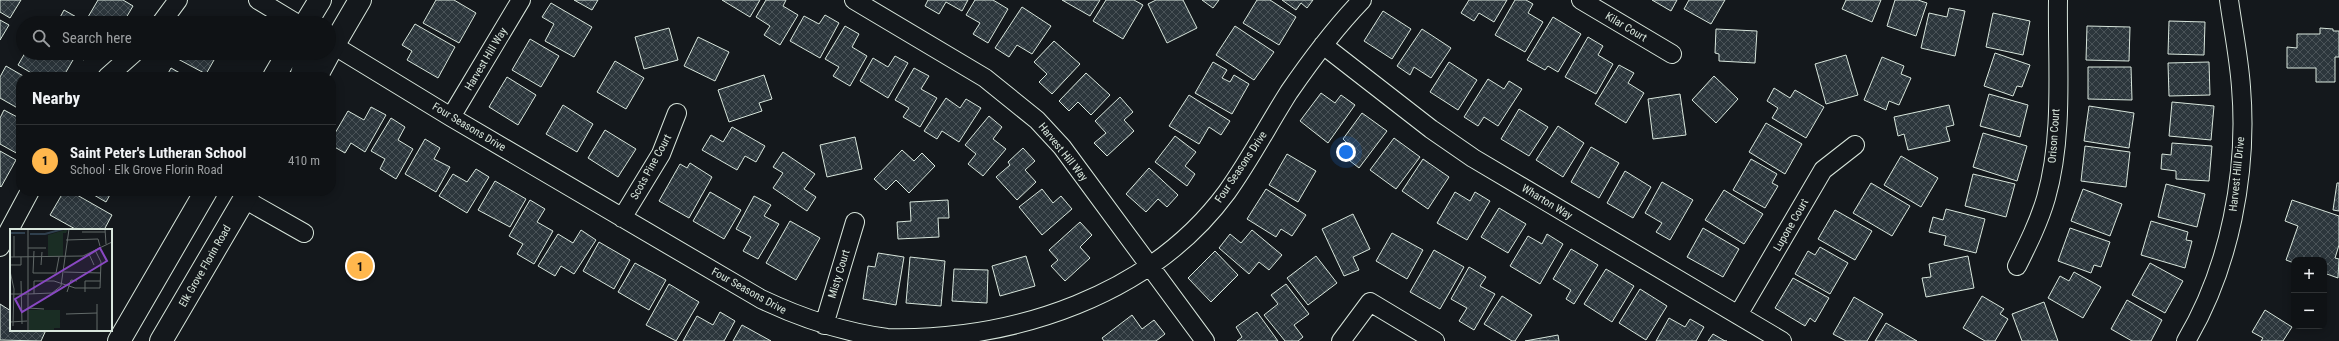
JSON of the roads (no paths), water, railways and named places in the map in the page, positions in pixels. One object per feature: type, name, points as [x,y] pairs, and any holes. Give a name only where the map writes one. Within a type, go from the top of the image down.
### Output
[{"type":"main road","points":[[310,16],[320,0]]},
{"type":"main road","points":[[336,23],[343,0]]},
{"type":"main road","points":[[336,34],[360,0]]},
{"type":"main road","points":[[277,72],[284,60]]},
{"type":"main road","points":[[302,72],[306,60]]},
{"type":"main road","points":[[318,72],[323,60]]},
{"type":"main road","points":[[119,341],[203,196]]},
{"type":"main road","name":"Elk Grove Florin Road","points":[[161,341],[246,196]]},
{"type":"street","points":[[166,16],[178,0]]},
{"type":"street","points":[[258,0],[284,16]]},
{"type":"street","name":"Harvest Hill Way","points":[[451,117],[521,0]]},
{"type":"street","name":"Harvest Hill Way","points":[[854,0],[985,78],[1031,115],[1062,147],[1205,341]]},
{"type":"street","name":"Four Seasons Drive","points":[[336,46],[451,117],[760,299],[789,313],[824,325],[889,339],[943,340],[991,336],[1059,318],[1100,300],[1151,268],[1198,227],[1226,192],[1290,91],[1323,45],[1362,0]]},
{"type":"street","name":"Kilar Court","points":[[1581,0],[1672,54]]},
{"type":"street","name":"Orison Court","points":[[2017,266],[2034,232],[2046,198],[2054,163],[2056,132],[2058,0]]},
{"type":"street","name":"Harvest Hill Drive","points":[[2186,341],[2209,292],[2223,254],[2233,215],[2240,167],[2242,119],[2241,87],[2229,0]]},
{"type":"street","name":"Wharton Way","points":[[1323,45],[1431,129],[1473,158],[1782,341]]},
{"type":"street","points":[[113,72],[126,60]]},
{"type":"street","name":"Scots Pine Court","points":[[622,218],[661,154],[677,113]]},
{"type":"street","name":"Lupone Court","points":[[1738,315],[1822,170],[1855,145]]},
{"type":"street","points":[[0,247],[27,196]]},
{"type":"street","points":[[248,196],[304,233]]},
{"type":"street","name":"Misty Court","points":[[824,325],[854,222]]},
{"type":"street","points":[[1341,341],[1370,302],[1435,341]]},
{"type":"place","name":"Saint Peter's Lutheran School","points":[[360,266]]}]
